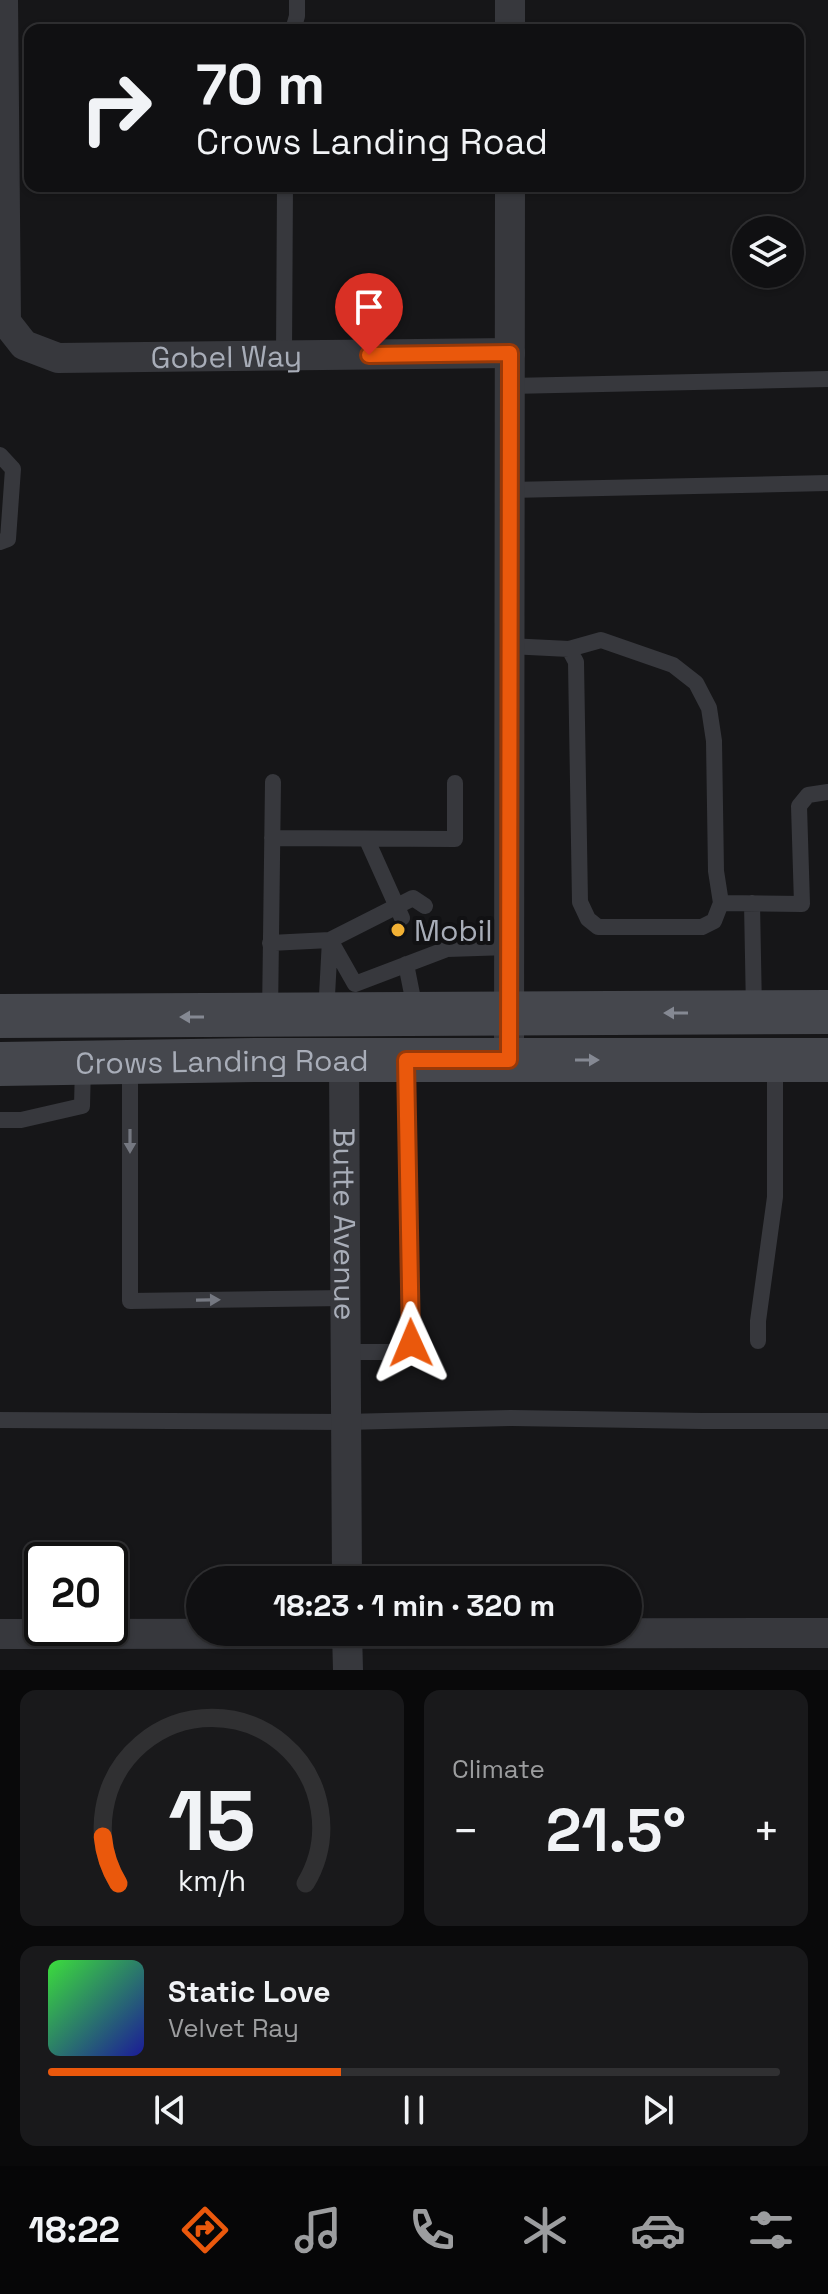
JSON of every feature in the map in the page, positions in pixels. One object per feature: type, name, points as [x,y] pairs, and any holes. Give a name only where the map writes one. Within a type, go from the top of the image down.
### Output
[{"type":"main road","name":"Crows Landing Road","points":[[0,1016],[828,1012]]},
{"type":"main road","points":[[0,1043],[29,1043],[55,1035],[71,1016]]},
{"type":"main road","name":"Crows Landing Road","points":[[0,1064],[828,1060]]},
{"type":"street","points":[[3,0],[3,325]]},
{"type":"street","points":[[510,0],[510,24]]},
{"type":"street","points":[[509,1060],[510,192]]},
{"type":"street","name":"Gobel Way","points":[[3,325],[24,345],[58,358],[510,353]]},
{"type":"street","name":"Butte Avenue","points":[[344,1060],[347,1566]]},
{"type":"street","points":[[0,1634],[186,1633]]},
{"type":"street","points":[[642,1633],[828,1633]]},
{"type":"street","points":[[347,1646],[348,1670]]},
{"type":"lane","points":[[295,24],[297,0]]},
{"type":"lane","points":[[284,355],[285,192]]},
{"type":"lane","points":[[510,386],[828,379]]},
{"type":"lane","points":[[0,455],[13,469],[8,539],[0,542]]},
{"type":"lane","points":[[510,490],[828,483]]},
{"type":"lane","points":[[509,646],[569,649],[601,640],[673,665],[696,683],[709,708],[714,741],[716,871],[721,903],[714,921],[702,927],[598,927],[588,919],[580,902],[576,662],[569,649]]},
{"type":"lane","points":[[270,1016],[273,782]]},
{"type":"lane","points":[[272,838],[455,839],[455,783]]},
{"type":"lane","points":[[721,903],[802,904],[799,806],[808,795],[828,792]]},
{"type":"lane","points":[[367,840],[400,912]]},
{"type":"lane","points":[[270,943],[330,940],[400,912],[413,898],[425,906]]},
{"type":"lane","points":[[752,903],[754,1013]]},
{"type":"lane","points":[[330,940],[355,984],[444,944],[509,947]]},
{"type":"lane","points":[[326,1016],[330,940]]},
{"type":"lane","points":[[405,961],[416,1015]]},
{"type":"lane","points":[[345,1352],[402,1352],[411,1343],[406,1060]]},
{"type":"lane","points":[[758,1341],[775,1197],[775,1060]]},
{"type":"lane","points":[[0,1120],[21,1120],[82,1106],[83,1063]]},
{"type":"lane","points":[[130,1063],[130,1301],[344,1298]]},
{"type":"lane","points":[[0,1420],[345,1422],[512,1418],[828,1421]]},
{"type":"place","name":"Mobil","points":[[398,930]]},
{"type":"route","points":[[369,355],[510,353],[509,1060],[406,1060],[411,1343]]}]
